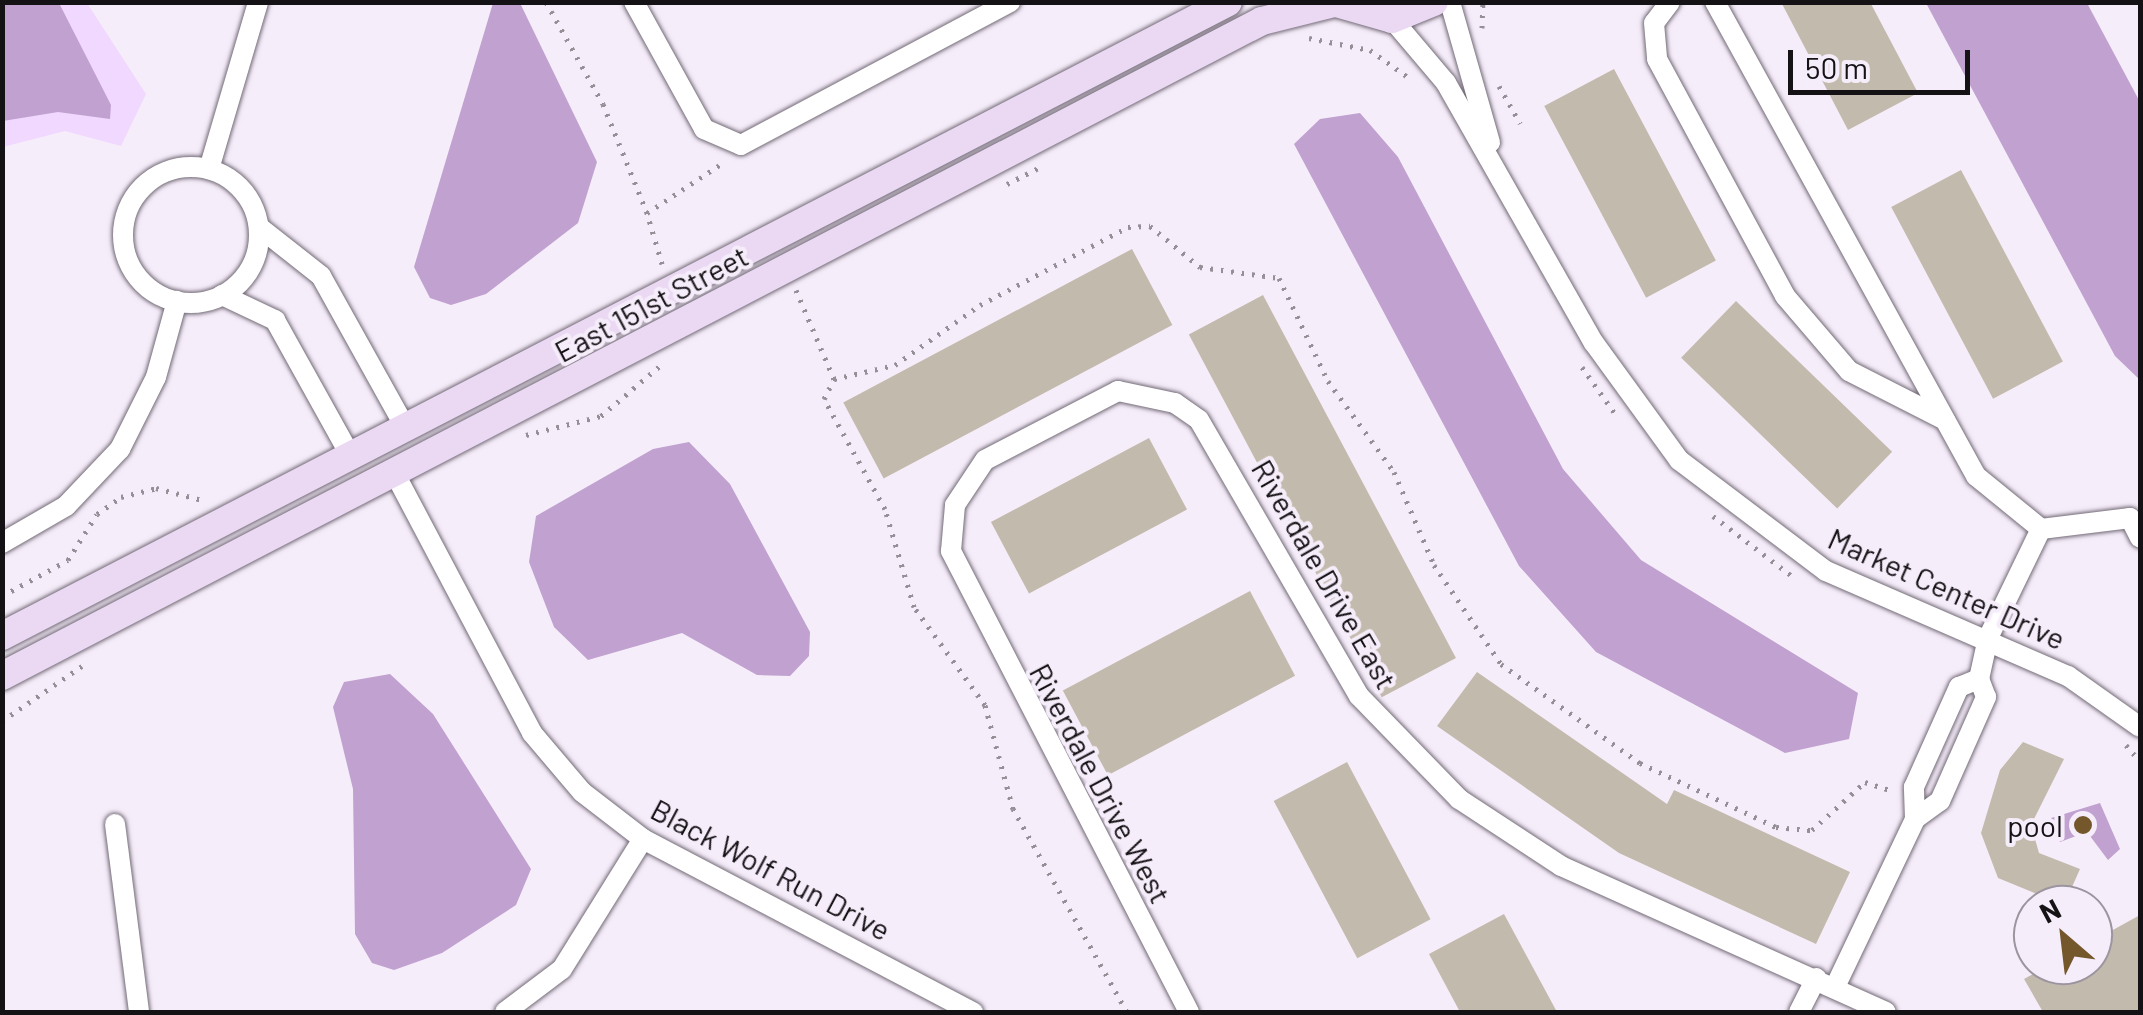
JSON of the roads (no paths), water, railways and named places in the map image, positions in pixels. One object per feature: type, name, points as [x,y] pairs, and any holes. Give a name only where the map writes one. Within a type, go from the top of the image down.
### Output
[{"type":"street","points":[[209,169],[258,2]]},
{"type":"street","points":[[634,2],[704,129],[741,145],[1010,2]]},
{"type":"street","name":"East 151st Street","points":[[2,636],[1228,2]]},
{"type":"street","points":[[1334,3],[1392,20],[1434,2]]},
{"type":"street","name":"Market Center Drive","points":[[1450,2],[1494,159]]},
{"type":"street","points":[[1670,2],[1654,23],[1658,59],[1785,296],[1848,371],[1944,420]]},
{"type":"street","points":[[1714,2],[1976,476],[2041,529],[2135,515],[2140,538]]},
{"type":"street","name":"East 151st Street","points":[[2,676],[1262,21],[1334,3]]},
{"type":"street","name":"Market Center Drive","points":[[1392,20],[1494,159],[1594,342],[1679,460],[1826,571],[1988,638],[2092,689],[2140,727]]},
{"type":"street","points":[[222,295],[251,267],[259,228],[248,197],[209,169],[148,182],[125,219],[123,241],[140,280],[177,302],[222,295],[275,320],[350,455]]},
{"type":"street","points":[[259,228],[320,276],[405,427]]},
{"type":"street","points":[[2,543],[66,506],[120,449],[156,377],[177,302]]},
{"type":"street","name":"Riverdale Drive East","points":[[961,581],[948,524],[985,460],[1093,397],[1118,391],[1175,403],[1212,441],[1358,696],[1428,771],[1561,866],[1886,1012]]},
{"type":"street","name":"Black Wolf Run Drive","points":[[394,474],[532,733],[582,792],[643,839],[942,1004],[973,1012]]},
{"type":"street","points":[[1914,810],[1940,801],[1986,696],[1979,679],[1988,638],[2041,529]]},
{"type":"street","name":"Riverdale Drive West","points":[[961,581],[1189,1012]]},
{"type":"street","points":[[1798,1012],[1825,982],[1914,810],[1959,687],[1979,679]]},
{"type":"street","points":[[116,824],[139,1012]]},
{"type":"street","points":[[504,1012],[562,969],[643,839]]},
{"type":"place","name":"pool","points":[[2083,825]]}]
